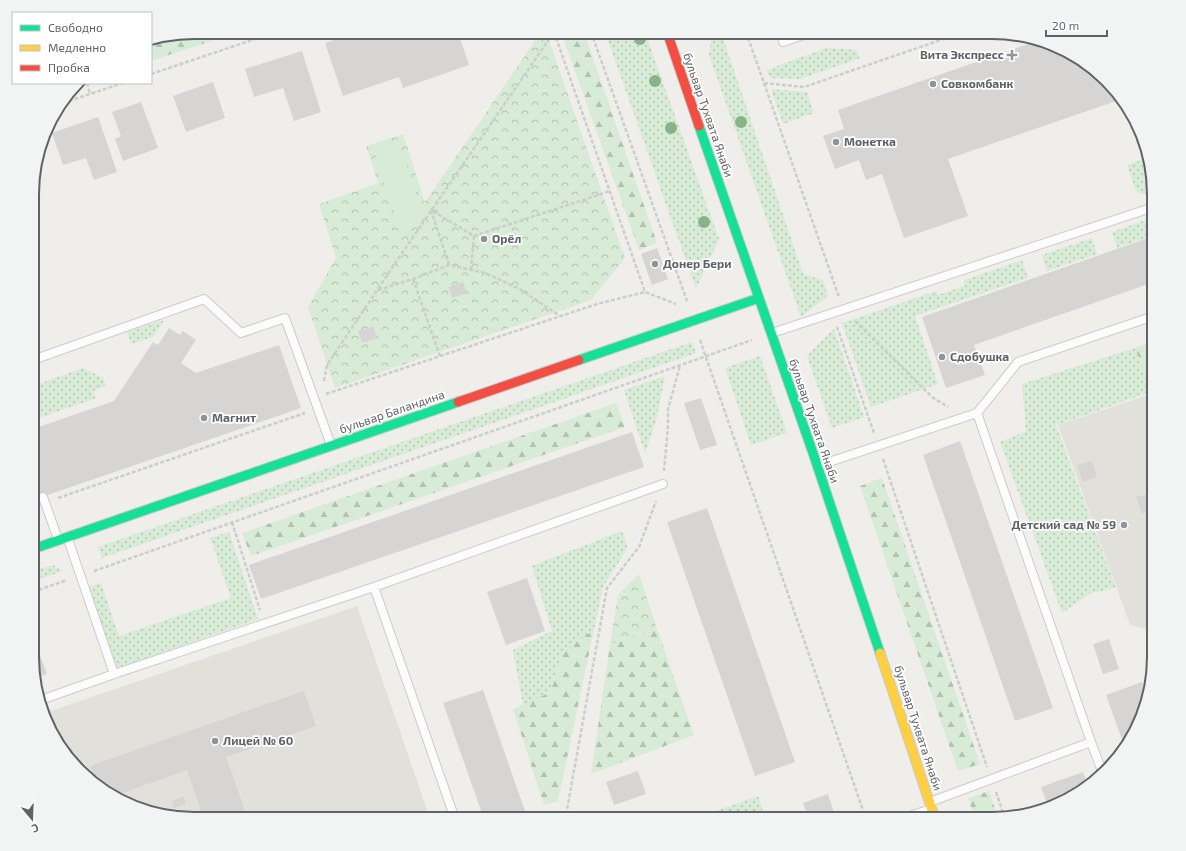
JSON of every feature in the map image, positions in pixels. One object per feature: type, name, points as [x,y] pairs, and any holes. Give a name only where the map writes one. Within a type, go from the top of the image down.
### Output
[{"type":"main road","name":"бульвар Тухвата Янаби","points":[[669,39],[772,334],[933,812]]},
{"type":"main road","name":"бульвар Баландина","points":[[39,547],[759,298]]},
{"type":"lane","points":[[783,42],[792,39]]},
{"type":"lane","points":[[772,334],[1147,209]]},
{"type":"lane","points":[[39,358],[204,299],[241,333],[285,318],[331,445]]},
{"type":"lane","points":[[817,466],[977,413],[1018,362],[1147,318]]},
{"type":"lane","points":[[977,413],[1101,768]]},
{"type":"lane","points":[[45,699],[374,587],[663,484]]},
{"type":"lane","points":[[44,499],[80,576],[114,674]]},
{"type":"lane","points":[[374,587],[453,812]]},
{"type":"lane","points":[[916,812],[991,779],[1091,742]]},
{"type":"path","points":[[152,74],[255,39]]},
{"type":"path","points":[[323,384],[327,365],[431,210],[549,39]]},
{"type":"path","points":[[556,39],[645,292]]},
{"type":"path","points":[[593,39],[687,302]]},
{"type":"path","points":[[748,39],[844,310],[932,397],[950,409]]},
{"type":"path","points":[[764,83],[804,87],[944,39]]},
{"type":"path","points":[[86,84],[90,94]]},
{"type":"path","points":[[70,101],[120,84]]},
{"type":"path","points":[[431,210],[474,236],[610,191]]},
{"type":"path","points":[[431,210],[449,265]]},
{"type":"path","points":[[471,270],[474,236]]},
{"type":"path","points":[[377,290],[413,279],[449,265],[485,273],[518,288],[560,316]]},
{"type":"path","points":[[413,279],[440,356]]},
{"type":"path","points":[[44,499],[317,408],[320,396],[597,304],[645,292],[682,306]]},
{"type":"path","points":[[832,313],[1003,812]]},
{"type":"path","points":[[39,590],[772,334]]},
{"type":"path","points":[[700,340],[864,812]]},
{"type":"path","points":[[567,812],[607,588],[639,547],[663,484],[668,409],[681,366]]},
{"type":"path","points":[[232,522],[265,624]]},
{"type":"shaded area","name":"Детский сад № 59","points":[[1147,395],[1147,629],[1130,625],[1058,425]]},
{"type":"shaded area","points":[[357,606],[428,812],[183,812],[154,807],[134,800],[116,791],[99,780],[84,767],[65,743],[49,712]]},
{"type":"green space","points":[[183,39],[217,39],[152,61],[152,45]]},
{"type":"green space","points":[[536,39],[548,39],[625,258],[591,300],[335,388],[308,307],[336,258],[319,204],[378,183],[366,146],[403,134],[425,202]]},
{"type":"green space","points":[[564,39],[586,39],[657,243],[639,250]]},
{"type":"green space","points":[[607,39],[648,39],[719,239],[696,289]]},
{"type":"green space","points":[[711,39],[723,39],[803,274],[823,280],[828,296],[801,317],[709,55]]},
{"type":"green space","points":[[826,48],[857,50],[860,58],[800,79],[770,78],[767,70]]},
{"type":"green space","points":[[771,89],[807,92],[814,113],[783,124]]},
{"type":"green space","points":[[398,139],[424,216],[398,225],[373,148]]},
{"type":"green space","points":[[1143,159],[1146,173],[1147,194],[1144,195],[1136,191],[1127,165]]},
{"type":"green space","points":[[1147,220],[1147,237],[1117,248],[1112,232]]},
{"type":"green space","points":[[1092,238],[1097,254],[1047,271],[1042,255]]},
{"type":"green space","points":[[1022,260],[1028,278],[915,316],[938,384],[871,407],[842,323],[936,291],[938,295],[964,286],[964,280]]},
{"type":"green space","points":[[164,320],[153,337],[131,344],[127,332]]},
{"type":"green space","points":[[834,329],[864,417],[832,428],[807,356]]},
{"type":"green space","points":[[692,342],[696,353],[102,558],[98,547]]},
{"type":"green space","points":[[1147,344],[1147,381],[1135,348]]},
{"type":"green space","points":[[1135,348],[1147,381],[1147,393],[1056,425],[1116,588],[1091,593],[1062,613],[1000,442],[1026,431],[1022,384]]},
{"type":"green space","points":[[760,356],[787,433],[751,445],[725,368]]},
{"type":"green space","points":[[83,368],[103,378],[106,386],[93,391],[96,398],[39,418],[39,384]]},
{"type":"green space","points":[[665,376],[656,421],[645,453],[624,390]]},
{"type":"green space","points":[[616,403],[625,427],[251,556],[242,533]]},
{"type":"green space","points":[[882,478],[980,764],[958,771],[860,486]]},
{"type":"green space","points":[[622,531],[628,547],[603,587],[594,630],[562,651],[551,692],[523,705],[513,650],[552,631],[532,566]]},
{"type":"green space","points":[[229,532],[258,619],[117,668],[89,587],[101,583],[119,636],[231,598],[210,538]]},
{"type":"green space","points":[[53,565],[63,571],[39,579],[39,569]]},
{"type":"green space","points":[[639,574],[657,629],[610,644],[618,595]]},
{"type":"green space","points":[[657,629],[694,735],[591,774],[610,644]]},
{"type":"green space","points":[[594,630],[558,801],[544,805],[513,709],[551,692],[562,651]]},
{"type":"green space","points":[[989,791],[996,812],[973,812],[968,798]]},
{"type":"green space","points":[[758,796],[763,810],[757,812],[713,812]]},
{"type":"building","points":[[337,39],[460,39],[469,65],[403,88],[399,77],[343,96],[325,43]]},
{"type":"building","points":[[1030,44],[1061,55],[1078,65],[1102,84],[1116,101],[948,159],[968,216],[904,238],[882,174],[866,180],[859,160],[835,169],[823,136],[844,129],[838,110]]},
{"type":"building","points":[[302,51],[321,112],[294,121],[283,88],[254,97],[245,69]]},
{"type":"building","points":[[213,82],[225,118],[186,132],[173,96]]},
{"type":"building","points":[[141,102],[158,148],[123,161],[115,139],[121,136],[112,112]]},
{"type":"building","points":[[98,117],[117,172],[94,180],[86,158],[63,165],[52,133]]},
{"type":"building","points":[[1147,238],[1147,284],[974,345],[985,375],[946,388],[922,317]]},
{"type":"building","points":[[657,248],[668,279],[652,285],[641,254]]},
{"type":"building","points":[[463,282],[467,293],[452,298],[448,287]]},
{"type":"building","points":[[373,326],[377,338],[362,343],[358,331]]},
{"type":"building","points":[[169,328],[180,335],[183,331],[196,340],[181,363],[196,373],[279,345],[301,408],[39,498],[39,427],[114,401],[153,342],[158,345]]},
{"type":"building","points":[[701,398],[717,445],[700,450],[684,403]]},
{"type":"building","points":[[632,432],[644,467],[261,599],[249,565]]},
{"type":"building","points":[[960,441],[1053,708],[1015,721],[923,455]]},
{"type":"building","points":[[1092,461],[1097,477],[1083,482],[1077,465]]},
{"type":"building","points":[[1147,494],[1147,512],[1142,514],[1136,497]]},
{"type":"building","points":[[707,508],[795,762],[755,776],[667,522]]},
{"type":"building","points":[[527,578],[545,631],[506,645],[487,592]]},
{"type":"building","points":[[1109,639],[1119,669],[1103,674],[1093,644]]},
{"type":"building","points":[[39,652],[47,674],[40,677]]},
{"type":"building","points":[[1142,682],[1144,688],[1135,717],[1122,741],[1106,695]]},
{"type":"building","points":[[483,690],[525,812],[482,812],[443,703]]},
{"type":"building","name":"Лицей № 60","points":[[304,691],[316,726],[226,757],[246,812],[202,812],[187,770],[121,794],[93,775],[90,766]]},
{"type":"building","points":[[638,771],[646,794],[614,805],[606,782]]},
{"type":"building","points":[[1083,772],[1086,781],[1061,796],[1047,802],[1041,787]]},
{"type":"building","points":[[828,794],[834,812],[806,812],[803,803]]},
{"type":"building","points":[[184,796],[186,804],[174,808],[172,801]]},
{"type":"traffic: fast","points":[[699,126],[814,456],[880,653]]},
{"type":"traffic: fast","points":[[579,360],[759,298]]},
{"type":"traffic: fast","points":[[39,547],[458,402]]},
{"type":"traffic: slow","points":[[880,653],[933,812]]},
{"type":"traffic: jam","points":[[669,39],[699,126]]},
{"type":"traffic: jam","points":[[458,402],[579,360]]},
{"type":"place","name":"Вита Экспресс","points":[[1012,55]]},
{"type":"place","name":"Совкомбанк","points":[[933,84]]},
{"type":"place","name":"Монетка","points":[[836,142]]},
{"type":"place","name":"Орёл","points":[[484,239]]},
{"type":"place","name":"Донер Бери","points":[[655,264]]},
{"type":"place","name":"Сдобушка","points":[[942,357]]},
{"type":"place","name":"Магнит","points":[[204,418]]},
{"type":"place","name":"Детский сад № 59","points":[[1124,525]]},
{"type":"place","name":"Лицей № 60","points":[[215,741]]}]
